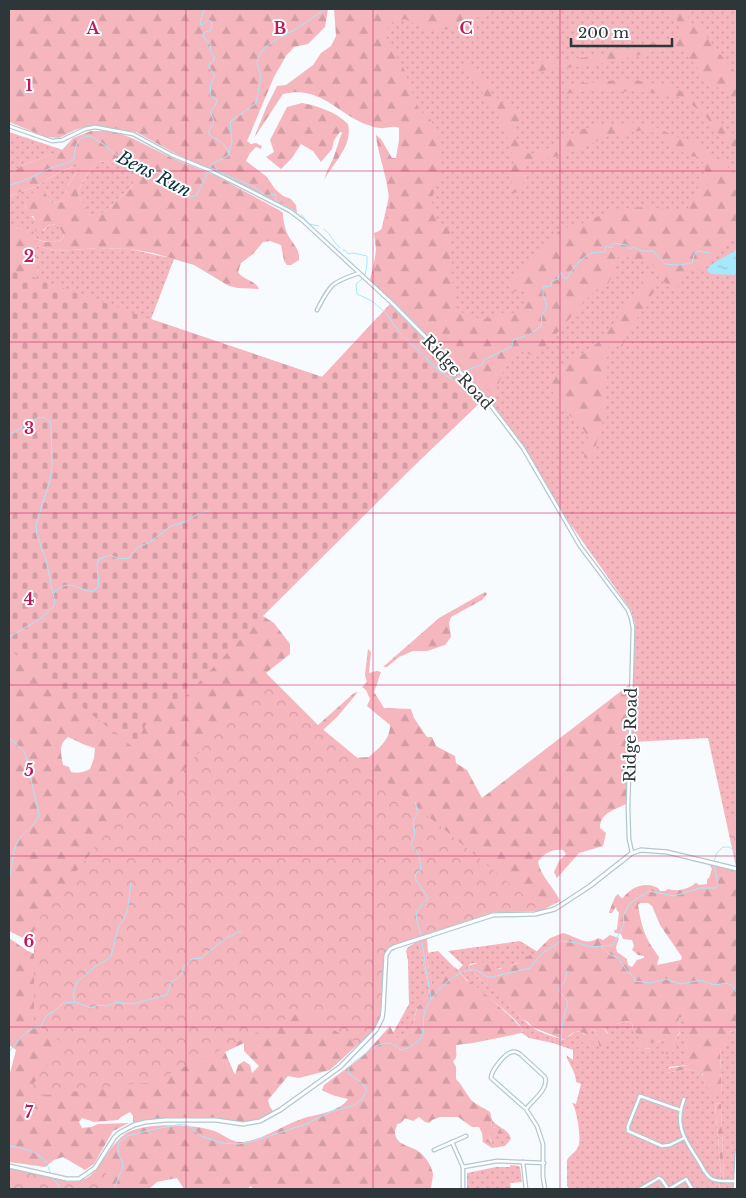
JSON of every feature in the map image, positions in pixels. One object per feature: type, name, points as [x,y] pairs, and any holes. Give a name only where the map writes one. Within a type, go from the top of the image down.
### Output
[{"type":"street","name":"Ridge Road","points":[[9,126],[52,141],[62,140],[85,129],[95,127],[128,132],[177,157],[211,171],[296,215],[394,305],[482,394],[523,448],[580,546],[630,614],[633,628],[628,808],[629,839],[632,853]]},
{"type":"street","points":[[317,310],[335,282],[359,273]]},
{"type":"street","points":[[9,1166],[74,1180],[84,1177],[95,1168],[109,1144],[119,1133],[144,1122],[208,1119],[249,1124],[268,1117],[330,1076],[376,1030],[380,1024],[383,1011],[385,960],[390,950],[493,915],[535,914],[555,909],[590,886],[632,853],[641,850],[656,850],[737,869]]},
{"type":"street","points":[[526,1109],[545,1088],[545,1077],[520,1054],[511,1052],[493,1070],[491,1078],[526,1109],[537,1126],[542,1138],[544,1153],[545,1189]]},
{"type":"street","points":[[680,1110],[640,1096],[628,1126],[628,1131],[662,1146],[670,1145],[684,1138]]},
{"type":"street","points":[[684,1099],[680,1110],[680,1126],[684,1138],[707,1175],[713,1180],[735,1181]]},
{"type":"street","points":[[434,1150],[466,1136]]},
{"type":"street","points":[[452,1142],[463,1167],[463,1189]]},
{"type":"street","points":[[735,1189],[737,1151]]},
{"type":"street","points":[[463,1167],[497,1161],[544,1164]]},
{"type":"street","points":[[523,1162],[526,1189]]},
{"type":"street","points":[[640,1189],[659,1178],[669,1189],[686,1179],[692,1189]]},
{"type":"green space","points":[[9,9],[328,9],[325,27],[308,44],[294,47],[286,56],[274,77],[247,141],[251,144],[256,143],[262,146],[261,149],[256,147],[246,161],[267,177],[275,189],[283,196],[291,199],[296,205],[297,213],[223,174],[178,155],[136,132],[88,126],[59,138],[46,137],[9,122]]},
{"type":"green space","points":[[334,9],[492,9],[455,28],[429,32],[405,19],[391,23],[385,33],[390,46],[403,67],[419,110],[429,117],[438,133],[440,177],[433,195],[432,207],[437,221],[448,228],[450,232],[454,304],[464,314],[485,319],[508,311],[518,315],[527,292],[510,291],[510,282],[558,232],[615,209],[646,207],[687,209],[705,176],[705,165],[698,157],[688,156],[655,133],[644,130],[609,136],[567,154],[526,163],[523,183],[519,192],[513,193],[511,173],[514,159],[505,130],[497,113],[486,100],[476,79],[464,65],[469,63],[487,81],[492,94],[521,117],[515,129],[516,140],[523,151],[531,154],[547,149],[579,130],[600,125],[613,126],[627,122],[649,124],[679,138],[690,140],[722,160],[737,178],[737,235],[727,246],[696,270],[688,270],[679,283],[678,289],[674,291],[664,282],[653,265],[627,257],[618,257],[615,263],[616,268],[607,286],[591,294],[535,358],[526,353],[518,353],[512,356],[507,363],[494,394],[492,394],[421,329],[373,280],[376,249],[374,233],[384,227],[388,217],[389,204],[388,189],[376,135],[381,139],[392,158],[396,158],[399,128],[378,128],[365,124],[317,96],[296,92],[283,94],[254,138],[277,86],[286,85],[313,65],[321,53],[331,46],[336,36]]},
{"type":"green space","points":[[381,9],[737,9],[737,821],[734,816],[725,816],[708,738],[632,742],[635,624],[631,610],[566,518],[525,448],[488,398],[370,280],[407,117],[374,110]]},
{"type":"green space","points":[[658,9],[686,9],[689,21],[701,28],[737,74],[737,102],[705,80],[696,66],[683,52],[674,48],[616,61],[536,72],[535,63],[589,57],[678,38],[681,28],[674,14]]},
{"type":"green space","points":[[630,79],[677,88],[706,108],[732,133],[737,139],[737,151],[715,130],[707,117],[685,99],[672,95],[631,91],[619,92],[602,88],[565,94],[563,85]]},
{"type":"green space","points":[[302,103],[327,110],[348,124],[348,140],[345,147],[324,180],[342,132],[334,140],[332,149],[321,162],[313,151],[301,144],[292,158],[281,169],[266,157],[274,152],[270,140],[287,107]]},
{"type":"green space","points":[[91,131],[113,131],[216,176],[279,210],[283,213],[285,228],[289,237],[298,250],[299,260],[291,265],[287,265],[284,261],[281,245],[270,241],[263,242],[253,254],[241,263],[238,272],[259,289],[238,288],[229,286],[194,265],[153,253],[130,249],[99,248],[57,251],[38,246],[35,249],[38,273],[32,288],[9,298],[9,228],[12,226],[19,228],[45,242],[61,240],[64,236],[55,225],[50,224],[39,234],[35,230],[37,225],[33,216],[23,216],[26,212],[25,202],[38,189],[46,194],[51,203],[65,201],[67,187],[78,170],[77,166],[63,170],[35,187],[9,196],[9,175],[23,165],[62,150],[73,138]],"holes":[[[100,161],[128,166],[134,173],[132,186],[109,208],[92,220],[78,194],[86,176],[92,167]]]},
{"type":"green space","points":[[9,132],[63,150],[23,165],[9,175]]},
{"type":"green space","points":[[99,161],[128,165],[134,172],[134,182],[109,208],[92,221],[78,194],[86,176]]},
{"type":"green space","points":[[77,166],[78,170],[67,187],[66,201],[51,203],[46,194],[25,202],[26,212],[43,231],[50,224],[59,227],[64,236],[61,240],[49,242],[38,240],[17,227],[9,228],[9,196],[35,187],[63,170]]},
{"type":"green space","points":[[38,246],[57,251],[99,248],[130,249],[174,259],[151,319],[322,377],[378,317],[325,380],[9,298],[38,273],[34,249]]},
{"type":"green space","points":[[9,269],[322,377],[390,304],[484,399],[263,616],[179,703],[160,696],[134,748],[9,649]]},
{"type":"green space","points":[[648,275],[655,283],[654,291],[622,347],[608,346],[604,417],[591,462],[584,457],[588,437],[580,424],[563,410],[552,391],[550,380],[555,371],[568,359],[586,353],[603,338]]},
{"type":"green space","points":[[9,350],[256,619],[263,616],[274,623],[290,644],[290,654],[266,673],[318,725],[354,693],[358,692],[323,730],[354,758],[369,757],[383,743],[390,730],[390,725],[367,706],[370,699],[366,690],[362,687],[367,682],[365,675],[368,649],[371,652],[369,673],[381,672],[374,692],[384,708],[411,709],[414,718],[427,737],[432,737],[436,746],[455,756],[456,763],[467,770],[482,798],[629,685],[626,804],[608,813],[602,819],[600,828],[606,833],[603,846],[579,853],[557,878],[554,872],[559,861],[566,854],[563,850],[552,851],[540,859],[538,862],[542,872],[560,901],[541,911],[493,912],[433,932],[420,929],[43,948],[9,931]],"holes":[[[68,737],[95,748],[90,769],[76,773],[71,772],[69,767],[63,765],[61,750],[63,743]]]},
{"type":"green space","points":[[485,592],[487,594],[482,600],[451,617],[449,623],[451,637],[445,645],[427,651],[413,651],[399,657],[387,667],[383,667],[439,618]]},
{"type":"green space","points":[[263,680],[543,911],[494,912],[389,947],[385,953],[378,1024],[359,1044],[301,1012],[150,1083],[23,1098],[63,1043],[34,1022],[34,925],[141,789],[157,800]]},
{"type":"green space","points":[[725,816],[734,816],[737,821],[737,867],[736,867]]},
{"type":"green space","points":[[709,864],[737,870],[737,1030],[729,1032],[728,1040],[723,1048],[720,1048],[722,1094],[720,1096],[710,1092],[706,1081],[702,1078],[703,1071],[688,1069],[664,1072],[665,1069],[689,1065],[685,1059],[687,1033],[683,1016],[679,1018],[680,1032],[675,1040],[677,1043],[676,1049],[671,1054],[666,1054],[663,1048],[666,1040],[648,1043],[647,1046],[653,1049],[637,1048],[639,1035],[628,1021],[604,1024],[603,1028],[610,1037],[603,1046],[599,1046],[595,1029],[590,1030],[594,1046],[583,1043],[580,1039],[585,1034],[582,1032],[571,1034],[565,1040],[532,1027],[468,968],[470,965],[483,962],[500,969],[516,964],[525,957],[534,954],[550,938],[563,933],[585,941],[598,938],[603,940],[610,935],[619,938],[616,947],[617,952],[627,959],[628,965],[632,967],[637,960],[644,958],[644,956],[638,955],[632,950],[634,946],[632,940],[623,939],[621,934],[614,931],[617,929],[619,912],[616,907],[612,913],[609,912],[615,897],[618,894],[623,898],[634,888],[643,885],[653,886],[660,891],[665,891],[668,889],[683,889],[696,883],[699,885],[707,884],[707,879],[712,869]],"holes":[[[640,903],[648,903],[652,906],[660,925],[682,957],[681,960],[657,965],[659,957],[645,933],[638,905]]]},
{"type":"green space","points":[[416,937],[387,948],[384,953],[380,1018],[368,1035],[330,1070],[299,1078],[288,1076],[268,1100],[274,1112],[254,1122],[216,1118],[192,1118],[133,1122],[133,1116],[130,1112],[118,1120],[94,1122],[82,1118],[79,1122],[82,1128],[98,1124],[129,1123],[113,1131],[94,1164],[85,1170],[63,1157],[54,1160],[45,1167],[9,1162],[9,1077],[16,1050],[9,1045],[9,938],[37,955]],"holes":[[[244,1043],[244,1051],[259,1066],[252,1073],[250,1065],[244,1061],[238,1065],[235,1075],[225,1052]]]},
{"type":"green space","points":[[427,938],[428,953],[426,953],[432,985],[454,967],[467,981],[471,982],[509,1015],[523,1030],[522,1033],[456,1045],[456,1055],[453,1061],[456,1067],[456,1079],[476,1104],[490,1112],[491,1127],[500,1128],[503,1133],[501,1137],[498,1134],[491,1133],[489,1136],[492,1144],[483,1142],[479,1127],[472,1127],[458,1117],[440,1117],[429,1123],[419,1117],[413,1121],[405,1118],[401,1123],[397,1124],[395,1132],[398,1140],[418,1151],[429,1164],[433,1174],[431,1189],[254,1189],[250,1186],[245,1189],[184,1189],[177,1178],[157,1182],[149,1189],[9,1189],[9,1168],[72,1183],[93,1177],[107,1154],[120,1138],[133,1130],[143,1127],[167,1125],[192,1126],[211,1130],[234,1141],[243,1142],[259,1138],[296,1121],[339,1107],[348,1099],[331,1095],[322,1090],[324,1085],[363,1056],[390,1026],[396,1038],[412,1032],[417,1007],[430,992],[418,941]]},
{"type":"green space","points":[[418,941],[430,992],[417,1007],[412,1032],[396,1039],[393,1033],[409,1004],[406,951],[408,947]]},
{"type":"green space","points":[[520,941],[538,952],[506,967],[497,968],[477,963],[470,964],[468,968],[508,1002],[522,1019],[543,1033],[564,1040],[575,1032],[582,1032],[593,1046],[590,1030],[595,1029],[599,1046],[608,1033],[603,1028],[603,1024],[616,1024],[628,1021],[639,1035],[644,1048],[651,1049],[646,1045],[648,1043],[666,1040],[665,1053],[671,1054],[675,1040],[680,1033],[679,1018],[683,1015],[688,1028],[686,1049],[689,1065],[669,1067],[666,1073],[700,1069],[703,1071],[702,1075],[722,1094],[720,1048],[724,1045],[729,1032],[737,1030],[737,1189],[726,1189],[724,1186],[721,1104],[715,1103],[721,1174],[719,1189],[570,1189],[567,1186],[567,1160],[577,1149],[579,1143],[577,1118],[572,1103],[576,1104],[581,1084],[576,1082],[566,1055],[573,1060],[573,1050],[529,1038],[522,1033],[523,1030],[510,1015],[463,976],[458,970],[463,965],[448,951]]},
{"type":"green space","points":[[438,951],[454,967],[432,986],[426,953]]},
{"type":"green space","points":[[715,1103],[721,1104],[724,1186],[726,1189],[719,1189],[721,1174]]},
{"type":"green space","points":[[492,1120],[510,1136],[511,1139],[505,1146],[492,1148],[482,1140],[490,1145],[492,1143],[489,1136],[491,1132],[501,1136],[503,1133],[500,1128],[491,1127]]},
{"type":"green space","points":[[105,1156],[107,1189],[9,1189],[9,1167],[72,1182],[84,1180],[91,1175]]},
{"type":"green space","points":[[510,1165],[520,1167],[522,1182],[510,1183],[511,1189],[467,1189],[467,1173],[496,1167],[510,1167]]},
{"type":"water","points":[[737,249],[737,275],[711,274],[708,272],[707,269],[710,266]]},
{"type":"waterway","points":[[204,9],[200,24],[202,25],[208,20],[212,22],[211,30],[203,34],[203,37],[211,44],[210,51],[214,56],[214,61],[208,65],[215,76],[211,83],[210,95],[217,100],[210,112],[214,121],[209,135],[223,144],[229,153]]},
{"type":"waterway","name":"Bens Run","points":[[9,185],[70,162],[74,159],[77,143],[82,138],[90,136],[115,154],[166,177],[173,187],[183,190],[190,197],[196,196],[212,164],[228,156],[232,142],[230,122],[256,103],[261,77],[257,62],[260,55],[274,41],[303,25],[325,9]]},
{"type":"waterway","points":[[211,168],[254,187],[266,196],[275,194],[276,201],[297,212]]},
{"type":"waterway","points":[[301,214],[309,224],[319,226]]},
{"type":"waterway","points":[[324,229],[340,248]]},
{"type":"waterway","points":[[529,335],[541,326],[542,314],[546,309],[547,305],[543,295],[543,287],[551,286],[552,281],[558,279],[561,272],[564,278],[567,279],[571,271],[581,260],[592,253],[605,252],[606,246],[611,248],[613,243],[627,245],[630,249],[633,247],[643,251],[653,251],[665,264],[679,265],[692,263],[694,255],[698,251],[709,253]]},
{"type":"waterway","points":[[343,250],[348,254],[353,253],[367,256],[365,275]]},
{"type":"waterway","points":[[362,279],[356,284],[357,294],[372,301],[386,313],[400,333],[422,354]]},
{"type":"waterway","points":[[462,372],[482,365],[484,360],[512,346],[513,340],[525,336]]},
{"type":"waterway","points":[[425,357],[439,371],[450,378],[455,378],[459,375]]},
{"type":"waterway","name":"Bens Run","points":[[9,435],[36,419],[45,418],[51,423],[52,465],[50,480],[36,525],[55,603],[40,619],[9,637]]},
{"type":"waterway","points":[[54,593],[65,585],[94,591],[99,586],[97,565],[99,559],[110,555],[119,559],[129,558],[138,547],[150,542],[171,526],[209,511]]},
{"type":"waterway","name":"Bens Run","points":[[9,738],[25,753],[39,815],[35,823],[17,843],[9,878]]},
{"type":"waterway","points":[[415,802],[418,813],[413,821],[415,834],[411,844],[419,855],[421,870],[416,873],[415,878],[428,898],[426,902]]},
{"type":"waterway","points":[[714,861],[717,853],[723,847],[729,847],[737,853]]},
{"type":"waterway","points":[[114,1189],[123,1163],[118,1154],[118,1146],[119,1142],[127,1136],[183,1124],[191,1127],[201,1136],[222,1143],[238,1144],[254,1141],[306,1124],[332,1111],[355,1105],[363,1098],[367,1090],[360,1081],[349,1074],[348,1070],[351,1065],[371,1049],[381,1044],[391,1044],[401,1050],[417,1042],[422,1035],[424,1014],[428,1004],[438,990],[452,978],[474,969],[488,977],[492,977],[530,968],[541,954],[561,941],[592,947],[613,945],[624,924],[623,916],[630,903],[649,891],[674,896],[700,888],[716,888],[718,884],[714,865]]},
{"type":"waterway","points":[[75,1002],[73,995],[77,982],[111,956],[119,925],[127,911],[131,884]]},
{"type":"waterway","points":[[421,935],[416,915],[423,904]]},
{"type":"waterway","points":[[9,1052],[23,1036],[31,1029],[42,1025],[46,1016],[63,1003],[75,1002],[91,1008],[98,1005],[107,1006],[116,1002],[132,1004],[166,995],[171,982],[180,976],[184,966],[192,959],[201,958],[229,936],[241,932]]},
{"type":"waterway","points":[[422,943],[431,999]]},
{"type":"waterway","points":[[601,946],[609,954],[618,958],[635,981],[651,983],[666,979],[681,984],[701,980],[714,985],[727,983],[734,987],[737,992]]},
{"type":"waterway","points":[[560,1043],[568,1002],[559,991],[559,988],[565,981],[567,971]]},
{"type":"waterway","points":[[9,1146],[29,1150],[40,1156],[48,1166],[50,1173]]},
{"type":"waterway","points":[[50,1177],[57,1183],[60,1189]]}]
